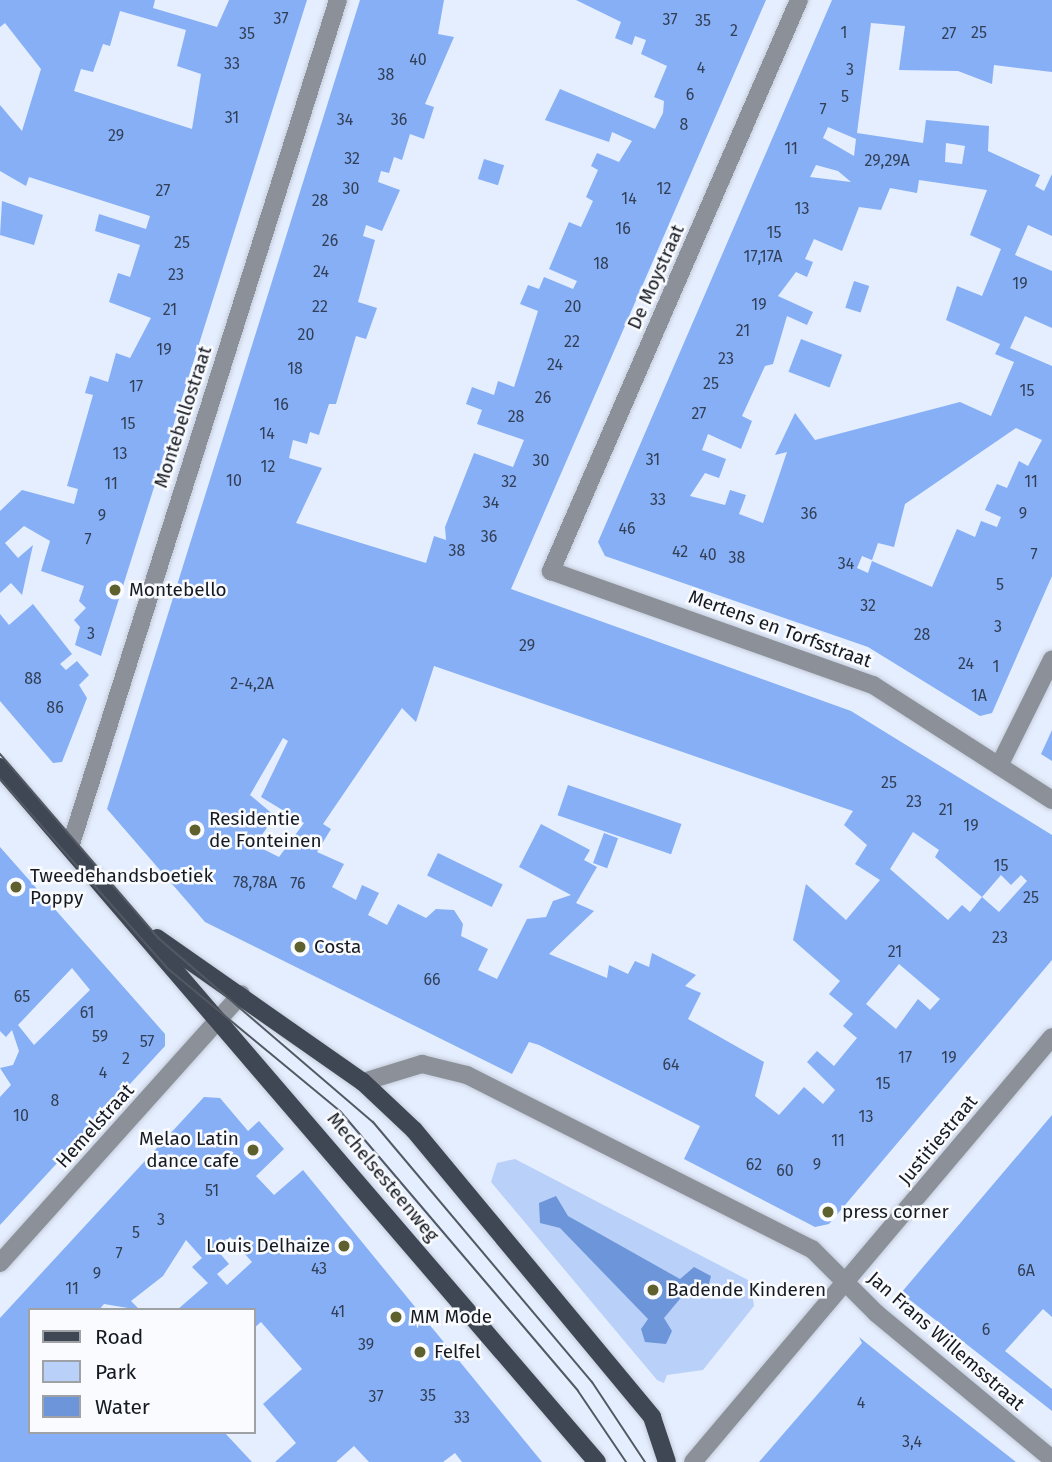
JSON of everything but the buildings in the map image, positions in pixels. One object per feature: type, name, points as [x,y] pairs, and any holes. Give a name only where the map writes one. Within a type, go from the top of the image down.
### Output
[{"type":"main road","name":"Mechelsesteenweg","points":[[0,766],[133,923],[222,1019],[597,1462]]},
{"type":"main road","name":"Mechelsesteenweg","points":[[133,923],[241,994],[363,1082],[414,1130],[653,1417],[667,1462]]},
{"type":"street","name":"Montebellostraat","points":[[70,847],[338,0]]},
{"type":"street","name":"De Moystraat","points":[[551,571],[799,0]]},
{"type":"street","name":"Mertens en Torfsstraat","points":[[551,571],[873,685],[1052,800]]},
{"type":"street","points":[[999,766],[1052,659]]},
{"type":"street","name":"Hemelstraat","points":[[0,1263],[222,1019],[241,994]]},
{"type":"street","name":"Justitiestraat","points":[[693,1462],[1052,1037]]},
{"type":"street","points":[[363,1082],[422,1064],[467,1075],[811,1249],[845,1282]]},
{"type":"street","name":"Jan Frans Willemsstraat","points":[[845,1282],[1052,1459]]},
{"type":"green space","points":[[515,1159],[750,1281],[754,1306],[703,1370],[667,1375],[664,1383],[657,1380],[491,1182],[497,1163]]},
{"type":"water","points":[[556,1196],[568,1216],[680,1279],[694,1267],[711,1276],[706,1295],[684,1294],[664,1318],[672,1331],[666,1344],[645,1342],[641,1329],[648,1319],[560,1228],[540,1223],[539,1203]]},
{"type":"tram line","points":[[0,754],[158,938],[373,1122],[592,1382],[645,1462]]},
{"type":"tram line","points":[[0,779],[167,968],[340,1111],[578,1391],[626,1462]]},
{"type":"place","name":"Montebello","points":[[115,590]]},
{"type":"place","name":"Residentie de Fonteinen","points":[[195,830]]},
{"type":"place","name":"Tweedehandsboetiek Poppy","points":[[16,887]]},
{"type":"place","name":"Costa","points":[[300,947]]},
{"type":"place","name":"Melao Latin dance cafe","points":[[253,1150]]},
{"type":"place","name":"press corner","points":[[828,1212]]},
{"type":"place","name":"Louis Delhaize","points":[[344,1246]]},
{"type":"place","name":"Badende Kinderen","points":[[653,1290]]},
{"type":"place","name":"MM Mode","points":[[396,1317]]},
{"type":"place","name":"Felfel","points":[[420,1352]]}]
